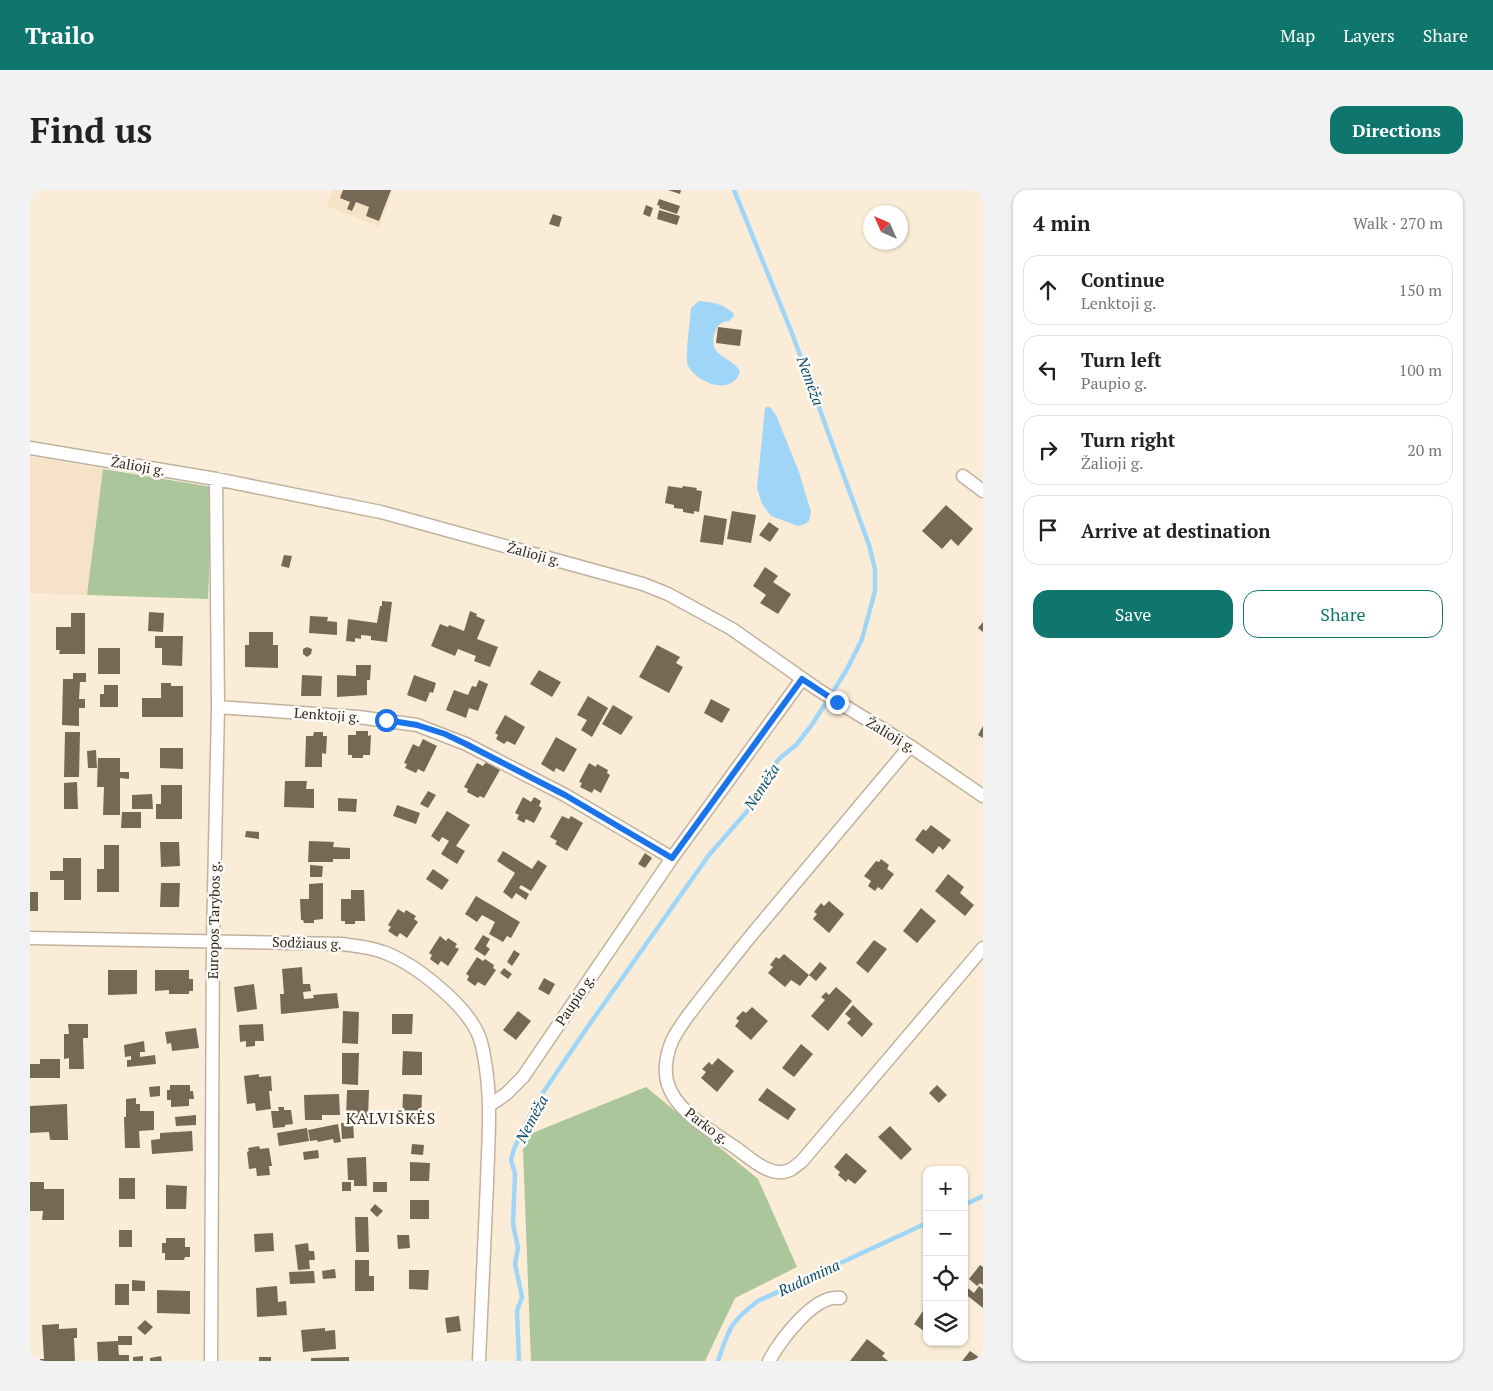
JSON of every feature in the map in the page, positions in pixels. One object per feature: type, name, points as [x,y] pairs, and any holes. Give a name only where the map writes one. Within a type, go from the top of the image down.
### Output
[{"type":"street","name":"Žalioji g.","points":[[30,448],[216,479],[381,512],[643,584],[700,610],[732,629],[817,690],[910,746],[983,796]]},
{"type":"street","points":[[963,476],[983,491]]},
{"type":"street","name":"Europos Tarybos g.","points":[[211,1361],[213,941],[218,707],[216,479]]},
{"type":"street","name":"Paupio g.","points":[[490,1105],[506,1094],[523,1077],[672,858],[802,679]]},
{"type":"street","name":"Lenktoji g.","points":[[218,707],[358,717],[417,725],[466,744],[565,795],[672,858]]},
{"type":"street","name":"Parko g.","points":[[910,746],[736,953],[683,1023],[672,1040],[667,1054],[665,1070],[667,1083],[683,1109],[694,1119],[771,1171],[790,1170],[802,1161],[983,948]]},
{"type":"street","name":"Sodžiaus g.","points":[[30,938],[350,945],[385,953],[406,964],[434,983],[467,1016],[478,1034],[484,1053],[490,1105]]},
{"type":"street","points":[[480,1361],[490,1105]]},
{"type":"street","points":[[770,1361],[777,1346],[803,1315],[826,1300],[833,1297],[840,1298]]},
{"type":"shaded area","points":[[333,190],[393,190],[379,227],[327,206]]},
{"type":"shaded area","points":[[30,456],[103,469],[87,595],[30,593]]},
{"type":"green space","points":[[103,469],[212,487],[208,599],[87,595]]},
{"type":"green space","points":[[646,1087],[758,1179],[797,1267],[735,1298],[705,1361],[531,1361],[523,1150],[530,1134]]},
{"type":"water","points":[[699,301],[713,303],[733,313],[734,316],[729,321],[717,327],[713,341],[717,352],[737,367],[740,372],[735,380],[728,385],[711,384],[702,380],[689,368],[687,362],[691,308]]},
{"type":"water","points":[[770,407],[776,415],[799,472],[811,512],[809,521],[805,524],[798,526],[771,516],[762,504],[757,488],[765,408]]},
{"type":"building","points":[[343,190],[391,190],[379,221],[366,216],[369,207],[356,202],[352,211],[347,209],[350,202],[340,198]]},
{"type":"building","points":[[668,190],[681,190],[680,194]]},
{"type":"building","points":[[659,199],[680,206],[677,214],[659,208],[660,206],[657,205]]},
{"type":"building","points":[[646,205],[653,208],[650,217],[643,214]]},
{"type":"building","points":[[659,210],[680,216],[677,225],[657,219]]},
{"type":"building","points":[[553,214],[562,217],[559,227],[549,224]]},
{"type":"building","points":[[718,327],[742,330],[740,346],[716,343]]},
{"type":"building","points":[[668,486],[697,488],[696,490],[702,491],[699,512],[694,511],[694,514],[683,512],[683,509],[674,508],[674,505],[665,503]]},
{"type":"building","points":[[946,505],[973,529],[958,546],[951,539],[942,549],[922,531]]},
{"type":"building","points":[[732,511],[756,515],[751,543],[727,539]]},
{"type":"building","points":[[704,515],[727,519],[723,545],[700,542]]},
{"type":"building","points":[[769,522],[779,529],[770,542],[759,535]]},
{"type":"building","points":[[284,555],[292,556],[289,568],[281,566]]},
{"type":"building","points":[[765,567],[778,576],[773,582],[791,594],[778,614],[760,603],[766,595],[753,586]]},
{"type":"building","points":[[382,601],[392,602],[387,642],[371,640],[371,636],[361,635],[361,639],[355,638],[355,642],[346,641],[348,619],[377,623]]},
{"type":"building","points":[[470,611],[485,620],[477,639],[498,647],[490,667],[474,661],[476,656],[458,649],[455,656],[431,646],[440,624],[448,627],[449,625],[464,631]]},
{"type":"building","points":[[149,612],[164,613],[163,632],[148,631]]},
{"type":"building","points":[[71,613],[85,613],[85,654],[59,654],[60,650],[56,650],[56,627],[71,627]]},
{"type":"building","points":[[310,616],[328,617],[327,621],[337,622],[337,635],[309,633]]},
{"type":"building","points":[[983,622],[983,632],[978,628]]},
{"type":"building","points":[[249,632],[273,632],[273,645],[278,645],[278,668],[245,667],[245,645],[249,645]]},
{"type":"building","points":[[155,636],[183,636],[182,666],[162,665],[162,648],[155,648]]},
{"type":"building","points":[[657,645],[680,657],[676,663],[683,667],[669,693],[639,677]]},
{"type":"building","points":[[307,647],[312,649],[311,654],[307,657],[303,654],[303,649]]},
{"type":"building","points":[[98,648],[120,648],[120,674],[98,674]]},
{"type":"building","points":[[356,665],[371,665],[370,680],[367,680],[367,695],[337,697],[337,675],[356,676]]},
{"type":"building","points":[[539,670],[561,682],[552,697],[530,684]]},
{"type":"building","points":[[73,673],[86,673],[86,682],[80,682],[79,699],[85,699],[85,708],[79,708],[79,726],[62,725],[63,679],[73,679]]},
{"type":"building","points":[[302,675],[322,676],[321,696],[301,696]]},
{"type":"building","points":[[414,675],[436,683],[433,693],[430,692],[426,702],[407,695]]},
{"type":"building","points":[[479,680],[488,684],[478,711],[469,708],[466,718],[446,710],[454,690],[468,695],[472,686],[476,687]]},
{"type":"building","points":[[161,683],[171,683],[171,686],[183,686],[183,717],[142,717],[142,698],[161,698]]},
{"type":"building","points":[[104,685],[118,685],[118,707],[100,707],[100,694],[104,694]]},
{"type":"building","points":[[588,696],[608,708],[592,737],[581,730],[587,720],[577,715]]},
{"type":"building","points":[[711,699],[730,709],[722,723],[704,713]]},
{"type":"building","points":[[613,705],[633,717],[621,735],[602,724]]},
{"type":"building","points":[[505,715],[525,727],[515,745],[507,741],[504,744],[496,739],[498,735],[495,733]]},
{"type":"building","points":[[983,726],[983,738],[978,735]]},
{"type":"building","points":[[356,731],[368,731],[368,736],[371,735],[370,755],[363,755],[363,758],[352,758],[352,755],[348,755],[348,735],[356,735]]},
{"type":"building","points":[[65,732],[80,732],[79,777],[64,777]]},
{"type":"building","points":[[314,732],[323,732],[323,736],[327,736],[326,754],[322,753],[322,767],[305,767],[306,736],[313,736]]},
{"type":"building","points":[[556,737],[577,749],[564,772],[556,768],[554,772],[541,764]]},
{"type":"building","points":[[423,739],[437,746],[424,772],[418,769],[416,773],[405,768],[407,764],[404,763],[413,744],[419,747]]},
{"type":"building","points":[[160,748],[183,748],[183,769],[160,768]]},
{"type":"building","points":[[96,750],[97,768],[88,768],[87,751]]},
{"type":"building","points":[[98,758],[120,758],[120,772],[129,772],[129,779],[120,778],[120,815],[103,815],[104,787],[97,787]]},
{"type":"building","points":[[486,762],[500,770],[484,798],[480,796],[478,798],[467,792],[468,789],[464,787],[477,763],[483,766]]},
{"type":"building","points":[[589,763],[596,767],[597,764],[608,770],[607,773],[610,775],[601,793],[594,789],[592,793],[580,787],[582,783],[579,782]]},
{"type":"building","points":[[285,781],[307,781],[306,789],[314,789],[314,808],[284,807]]},
{"type":"building","points":[[77,782],[78,809],[64,809],[64,783]]},
{"type":"building","points":[[161,785],[182,785],[182,819],[156,819],[156,804],[161,804]]},
{"type":"building","points":[[428,791],[436,795],[428,808],[420,804]]},
{"type":"building","points":[[152,794],[153,809],[132,809],[132,795]]},
{"type":"building","points":[[523,797],[531,802],[534,797],[541,801],[539,806],[542,808],[534,823],[526,819],[524,823],[517,819],[519,815],[515,813]]},
{"type":"building","points":[[338,798],[357,799],[356,812],[338,811]]},
{"type":"building","points":[[397,805],[420,813],[416,824],[393,816]]},
{"type":"building","points":[[447,811],[470,825],[456,846],[465,851],[457,864],[441,854],[449,841],[442,837],[439,842],[431,836]]},
{"type":"building","points":[[122,812],[141,812],[141,828],[121,828]]},
{"type":"building","points":[[562,816],[569,819],[571,816],[583,823],[567,851],[555,844],[557,841],[550,837]]},
{"type":"building","points":[[931,825],[951,840],[943,850],[939,846],[933,854],[915,840],[923,829],[926,831]]},
{"type":"building","points":[[246,831],[259,832],[259,839],[245,837]]},
{"type":"building","points":[[309,841],[334,842],[333,847],[350,848],[350,859],[333,859],[333,862],[308,862]]},
{"type":"building","points":[[160,842],[179,842],[180,866],[161,867]]},
{"type":"building","points":[[104,845],[119,845],[119,892],[97,892],[97,869],[104,869]]},
{"type":"building","points":[[503,851],[532,869],[538,860],[547,866],[531,891],[521,885],[519,888],[529,894],[526,900],[516,893],[512,899],[503,892],[515,873],[497,861]]},
{"type":"building","points":[[645,853],[652,858],[645,868],[638,864]]},
{"type":"building","points":[[63,858],[81,858],[81,900],[64,900],[64,880],[50,880],[50,871],[63,871]]},
{"type":"building","points":[[881,859],[889,865],[887,869],[894,874],[882,890],[878,887],[875,891],[868,886],[871,881],[864,876],[876,861],[879,862]]},
{"type":"building","points":[[310,865],[323,866],[322,877],[310,877]]},
{"type":"building","points":[[433,869],[449,880],[442,890],[426,879]]},
{"type":"building","points":[[948,874],[964,887],[960,893],[974,905],[965,916],[935,891]]},
{"type":"building","points":[[161,883],[180,883],[179,907],[160,907]]},
{"type":"building","points":[[323,883],[323,919],[314,920],[314,923],[304,923],[301,920],[300,899],[309,899],[309,884]]},
{"type":"building","points":[[351,890],[364,890],[365,921],[345,924],[345,921],[341,921],[341,899],[351,899]]},
{"type":"building","points":[[30,892],[38,892],[38,911],[30,911]]},
{"type":"building","points":[[476,896],[520,922],[511,938],[507,936],[503,942],[489,934],[495,922],[482,915],[477,922],[465,914]]},
{"type":"building","points":[[829,901],[844,914],[829,933],[813,919],[817,914],[814,912],[821,903],[824,906]]},
{"type":"building","points":[[921,908],[936,921],[917,943],[903,931]]},
{"type":"building","points":[[398,909],[404,913],[406,910],[416,916],[414,919],[418,922],[407,938],[400,933],[397,937],[388,931],[391,927],[388,925]]},
{"type":"building","points":[[483,935],[490,939],[486,946],[490,949],[485,956],[474,949]]},
{"type":"building","points":[[440,936],[446,941],[448,938],[457,944],[455,947],[459,949],[448,966],[441,961],[438,965],[430,959],[432,955],[429,953]]},
{"type":"building","points":[[874,940],[887,949],[868,973],[856,963]]},
{"type":"building","points":[[514,950],[520,954],[512,966],[507,962]]},
{"type":"building","points":[[784,954],[809,975],[800,986],[791,980],[785,987],[768,973],[773,967],[770,965],[776,957],[779,959]]},
{"type":"building","points":[[477,957],[483,961],[485,959],[494,965],[493,968],[496,970],[485,986],[478,982],[475,986],[467,980],[469,976],[466,974]]},
{"type":"building","points":[[820,962],[827,968],[816,981],[809,975]]},
{"type":"building","points":[[302,967],[303,984],[310,984],[311,991],[303,992],[304,999],[314,998],[313,995],[337,993],[339,1008],[281,1014],[280,994],[284,994],[282,969]]},
{"type":"building","points":[[504,968],[512,974],[508,979],[500,973]]},
{"type":"building","points":[[108,970],[137,970],[137,994],[108,995]]},
{"type":"building","points":[[155,970],[189,970],[189,979],[193,979],[193,991],[189,991],[189,994],[169,994],[169,990],[155,991]]},
{"type":"building","points":[[544,978],[555,984],[549,995],[538,989]]},
{"type":"building","points":[[254,984],[257,1009],[237,1012],[234,987]]},
{"type":"building","points":[[836,987],[852,1001],[828,1031],[811,1016],[825,1000],[821,997],[826,992],[829,995]]},
{"type":"building","points":[[853,1005],[873,1024],[862,1037],[847,1023],[851,1019],[845,1014]]},
{"type":"building","points":[[752,1007],[768,1021],[751,1040],[735,1026],[739,1021],[736,1018],[743,1011],[746,1013]]},
{"type":"building","points":[[343,1011],[359,1012],[358,1044],[342,1043]]},
{"type":"building","points":[[518,1011],[531,1021],[516,1040],[503,1030]]},
{"type":"building","points":[[392,1014],[413,1014],[412,1034],[392,1034]]},
{"type":"building","points":[[68,1024],[88,1024],[88,1038],[83,1038],[84,1069],[69,1069],[69,1058],[64,1059],[64,1034],[69,1034]]},
{"type":"building","points":[[263,1024],[264,1041],[255,1041],[255,1046],[246,1047],[246,1041],[240,1042],[239,1025]]},
{"type":"building","points":[[196,1028],[199,1048],[172,1051],[171,1043],[167,1044],[165,1032]]},
{"type":"building","points":[[144,1041],[145,1052],[140,1052],[140,1057],[155,1055],[156,1064],[127,1067],[127,1060],[131,1060],[131,1056],[125,1057],[124,1045]]},
{"type":"building","points":[[801,1044],[813,1054],[794,1077],[782,1068]]},
{"type":"building","points":[[403,1051],[422,1052],[422,1075],[402,1075]]},
{"type":"building","points":[[342,1053],[359,1053],[358,1085],[342,1084]]},
{"type":"building","points":[[718,1058],[734,1071],[717,1092],[701,1078],[706,1072],[702,1069],[709,1062],[712,1065]]},
{"type":"building","points":[[40,1059],[60,1059],[60,1078],[30,1078],[30,1064],[40,1064]]},
{"type":"building","points":[[259,1074],[259,1077],[271,1076],[272,1091],[269,1091],[271,1109],[256,1111],[255,1103],[247,1104],[244,1076]]},
{"type":"building","points":[[170,1085],[190,1085],[190,1091],[193,1091],[194,1099],[189,1099],[189,1106],[171,1107],[171,1100],[167,1100],[167,1090],[170,1090]]},
{"type":"building","points":[[937,1085],[947,1095],[939,1103],[929,1093]]},
{"type":"building","points":[[160,1086],[160,1096],[150,1097],[149,1087]]},
{"type":"building","points":[[767,1088],[796,1109],[788,1120],[758,1100]]},
{"type":"building","points":[[347,1090],[369,1090],[368,1118],[346,1117]]},
{"type":"building","points":[[339,1094],[340,1115],[322,1115],[322,1120],[305,1120],[304,1095]]},
{"type":"building","points":[[403,1094],[422,1095],[421,1121],[402,1120]]},
{"type":"building","points":[[136,1098],[136,1104],[140,1104],[140,1111],[154,1111],[154,1130],[139,1131],[140,1148],[125,1148],[124,1117],[126,1117],[126,1099]]},
{"type":"building","points":[[67,1104],[68,1140],[50,1140],[49,1132],[30,1133],[30,1106]]},
{"type":"building","points":[[278,1107],[284,1107],[284,1110],[291,1110],[293,1124],[273,1128],[271,1111],[279,1111]]},
{"type":"building","points":[[196,1115],[196,1125],[176,1126],[175,1117]]},
{"type":"building","points":[[353,1122],[354,1138],[342,1139],[341,1123]]},
{"type":"building","points":[[338,1124],[341,1142],[334,1143],[333,1139],[318,1142],[317,1140],[310,1141],[308,1130]]},
{"type":"building","points":[[890,1126],[912,1149],[901,1160],[878,1137]]},
{"type":"building","points":[[307,1128],[309,1141],[279,1146],[277,1133]]},
{"type":"building","points":[[192,1131],[193,1151],[152,1154],[151,1140],[160,1139],[160,1133]]},
{"type":"building","points":[[412,1144],[424,1145],[423,1155],[411,1154]]},
{"type":"building","points":[[259,1146],[260,1149],[269,1148],[272,1166],[269,1166],[270,1175],[257,1176],[256,1168],[249,1169],[248,1148]]},
{"type":"building","points":[[318,1150],[319,1158],[304,1160],[303,1152]]},
{"type":"building","points":[[846,1153],[867,1171],[855,1184],[848,1179],[846,1182],[838,1175],[840,1172],[834,1167]]},
{"type":"building","points":[[366,1157],[367,1186],[354,1186],[354,1180],[348,1180],[347,1158]]},
{"type":"building","points":[[410,1162],[430,1163],[429,1181],[410,1181]]},
{"type":"building","points":[[119,1178],[135,1178],[135,1199],[119,1199]]},
{"type":"building","points":[[30,1182],[44,1182],[44,1189],[64,1189],[64,1220],[42,1220],[43,1211],[30,1211]]},
{"type":"building","points":[[342,1182],[351,1182],[351,1191],[342,1191]]},
{"type":"building","points":[[373,1182],[387,1182],[387,1192],[373,1192]]},
{"type":"building","points":[[166,1185],[187,1186],[186,1209],[166,1209]]},
{"type":"building","points":[[410,1200],[429,1200],[429,1219],[410,1219]]},
{"type":"building","points":[[375,1204],[383,1211],[377,1217],[370,1210]]},
{"type":"building","points":[[355,1217],[368,1217],[369,1252],[356,1252]]},
{"type":"building","points":[[119,1230],[132,1230],[132,1247],[119,1247]]},
{"type":"building","points":[[273,1233],[274,1251],[255,1252],[254,1234]]},
{"type":"building","points":[[397,1235],[409,1235],[410,1248],[398,1249]]},
{"type":"building","points":[[166,1238],[185,1238],[185,1247],[190,1247],[190,1257],[185,1257],[184,1260],[165,1260],[165,1253],[162,1253],[162,1243],[166,1243]]},
{"type":"building","points":[[308,1243],[309,1251],[314,1251],[315,1260],[309,1260],[310,1269],[298,1270],[295,1245]]},
{"type":"building","points":[[355,1260],[369,1260],[369,1276],[374,1276],[374,1291],[355,1291]]},
{"type":"building","points":[[980,1265],[983,1267],[983,1285],[980,1283],[977,1286],[969,1279]]},
{"type":"building","points":[[335,1269],[336,1278],[323,1279],[322,1271]]},
{"type":"building","points":[[409,1270],[429,1270],[428,1290],[409,1289]]},
{"type":"building","points":[[314,1271],[315,1283],[290,1284],[289,1272]]},
{"type":"building","points":[[132,1280],[145,1281],[145,1291],[132,1291]]},
{"type":"building","points":[[115,1284],[129,1284],[129,1305],[115,1305]]},
{"type":"building","points":[[277,1286],[278,1302],[286,1301],[287,1315],[257,1317],[256,1288]]},
{"type":"building","points":[[979,1286],[983,1289],[983,1308],[968,1296],[968,1288],[974,1293]]},
{"type":"building","points":[[157,1290],[190,1291],[190,1314],[157,1313]]},
{"type":"building","points":[[923,1311],[923,1330],[914,1324]]},
{"type":"building","points":[[459,1316],[461,1331],[447,1333],[445,1318]]},
{"type":"building","points":[[145,1320],[153,1327],[145,1335],[137,1328]]},
{"type":"building","points":[[59,1324],[59,1329],[77,1328],[77,1338],[74,1338],[75,1361],[40,1361],[40,1359],[44,1359],[42,1325]]},
{"type":"building","points":[[325,1328],[325,1331],[335,1330],[336,1349],[303,1352],[301,1330]]},
{"type":"building","points":[[118,1336],[132,1336],[132,1345],[118,1345],[119,1355],[129,1355],[129,1361],[98,1361],[97,1342],[118,1341]]},
{"type":"building","points":[[867,1339],[885,1353],[882,1356],[888,1361],[850,1361]]},
{"type":"building","points":[[970,1351],[983,1360],[983,1361],[962,1361]]},
{"type":"building","points":[[143,1356],[143,1361],[133,1361],[133,1357]]},
{"type":"building","points":[[161,1356],[162,1361],[150,1361],[150,1358]]},
{"type":"building","points":[[259,1357],[271,1357],[271,1361],[259,1361]]},
{"type":"building","points":[[349,1357],[349,1361],[311,1361],[311,1358]]},
{"type":"waterway","name":"Nemėža","points":[[519,1361],[517,1311],[522,1297],[515,1264],[518,1248],[513,1224],[515,1174],[511,1160],[526,1123],[542,1094],[589,1025],[709,855],[750,808],[768,773],[780,758],[796,745],[811,726],[846,671],[862,639],[875,591],[875,569],[869,545],[793,336],[734,190]]},
{"type":"waterway","name":"Rudamina","points":[[968,1203],[983,1196]]},
{"type":"waterway","name":"Rudamina","points":[[718,1361],[732,1327],[741,1315],[758,1301],[923,1225]]},
{"type":"district","name":"KALVIŠKĖS","points":[[391,1118]]},
{"type":"route","points":[[386,720],[417,725],[445,734],[466,744],[565,795],[672,858],[802,679],[837,702]]}]
